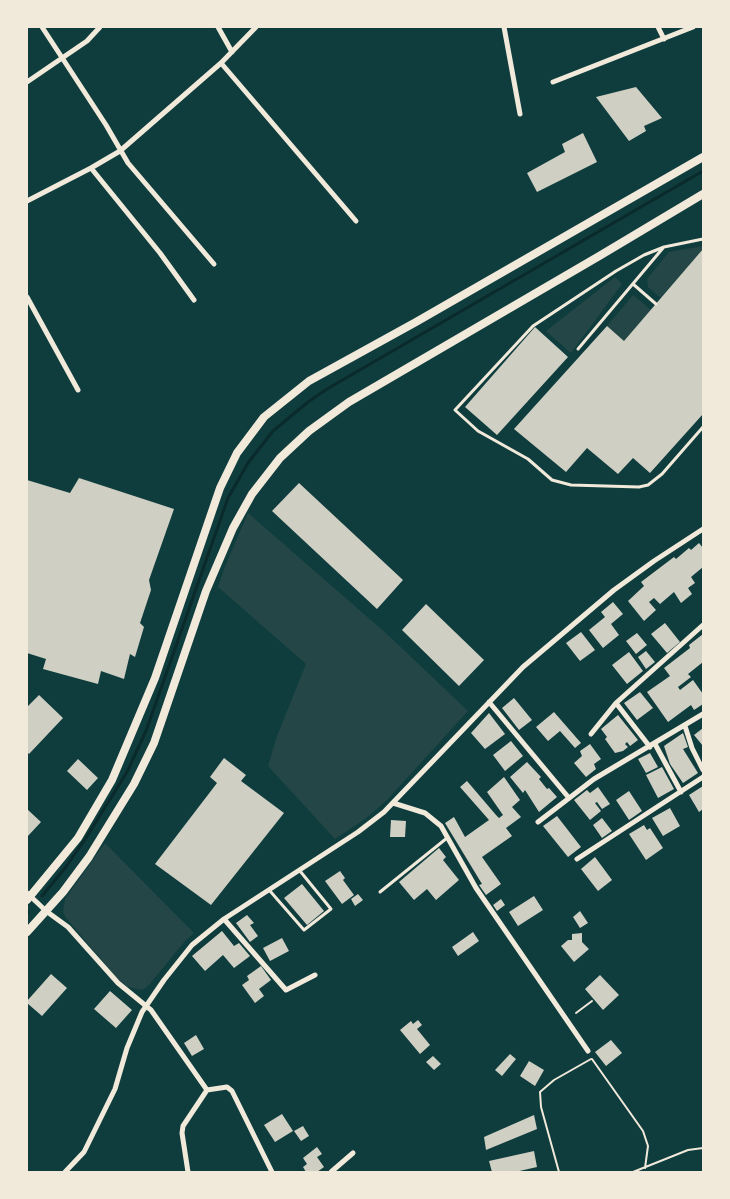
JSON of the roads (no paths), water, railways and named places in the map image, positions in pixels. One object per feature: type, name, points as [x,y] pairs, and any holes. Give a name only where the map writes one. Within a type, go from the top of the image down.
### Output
[{"type":"main road","points":[[28,896],[78,838],[112,780],[134,733],[159,668],[220,488],[237,453],[264,417],[309,381],[703,157]]},
{"type":"main road","points":[[27,932],[89,858],[144,765],[161,724],[206,591],[233,528],[252,494],[280,458],[309,431],[349,402],[703,194]]},
{"type":"street","points":[[42,27],[120,151],[148,188],[214,264]]},
{"type":"street","points":[[27,82],[87,41],[100,27]]},
{"type":"street","points":[[218,27],[232,52]]},
{"type":"street","points":[[27,201],[120,151],[221,63],[256,27]]},
{"type":"street","points":[[504,27],[520,114]]},
{"type":"street","points":[[658,27],[664,39]]},
{"type":"street","points":[[553,82],[693,27]]},
{"type":"street","points":[[221,63],[356,221]]},
{"type":"street","points":[[92,168],[160,253],[194,300]]},
{"type":"street","points":[[27,297],[78,390]]},
{"type":"street","points":[[65,1172],[84,1152],[115,1089],[127,1048],[146,1005],[192,945],[224,919],[358,832],[393,803],[524,667],[614,590],[703,530]]},
{"type":"street","points":[[591,734],[616,703],[703,625]]},
{"type":"street","points":[[489,702],[569,798]]},
{"type":"street","points":[[616,703],[652,745],[681,792]]},
{"type":"street","points":[[538,822],[621,762],[703,714]]},
{"type":"street","points":[[686,726],[692,748],[703,770]]},
{"type":"street","points":[[577,859],[703,777]]},
{"type":"street","points":[[393,803],[430,815],[441,826],[476,888],[574,1027],[588,1051]]},
{"type":"street","points":[[28,896],[68,927],[118,983],[146,1005],[159,1020],[207,1090]]},
{"type":"street","points":[[224,919],[286,990],[315,975]]},
{"type":"street","points":[[188,1172],[183,1126],[207,1090],[227,1087],[232,1091],[272,1172]]},
{"type":"street","points":[[331,1172],[352,1153]]},
{"type":"lane","points":[[703,239],[664,247],[616,271],[530,328],[455,410],[478,432],[528,459],[552,480],[571,485],[639,487],[648,485],[662,474],[703,427]]},
{"type":"lane","points":[[578,349],[664,247]]},
{"type":"lane","points":[[633,284],[656,304]]},
{"type":"lane","points":[[380,892],[448,837]]},
{"type":"lane","points":[[269,890],[304,930],[331,909],[299,870]]},
{"type":"waterway","points":[[42,896],[86,838],[127,772],[146,731],[228,498],[248,463],[273,431],[327,389],[703,171]]}]
